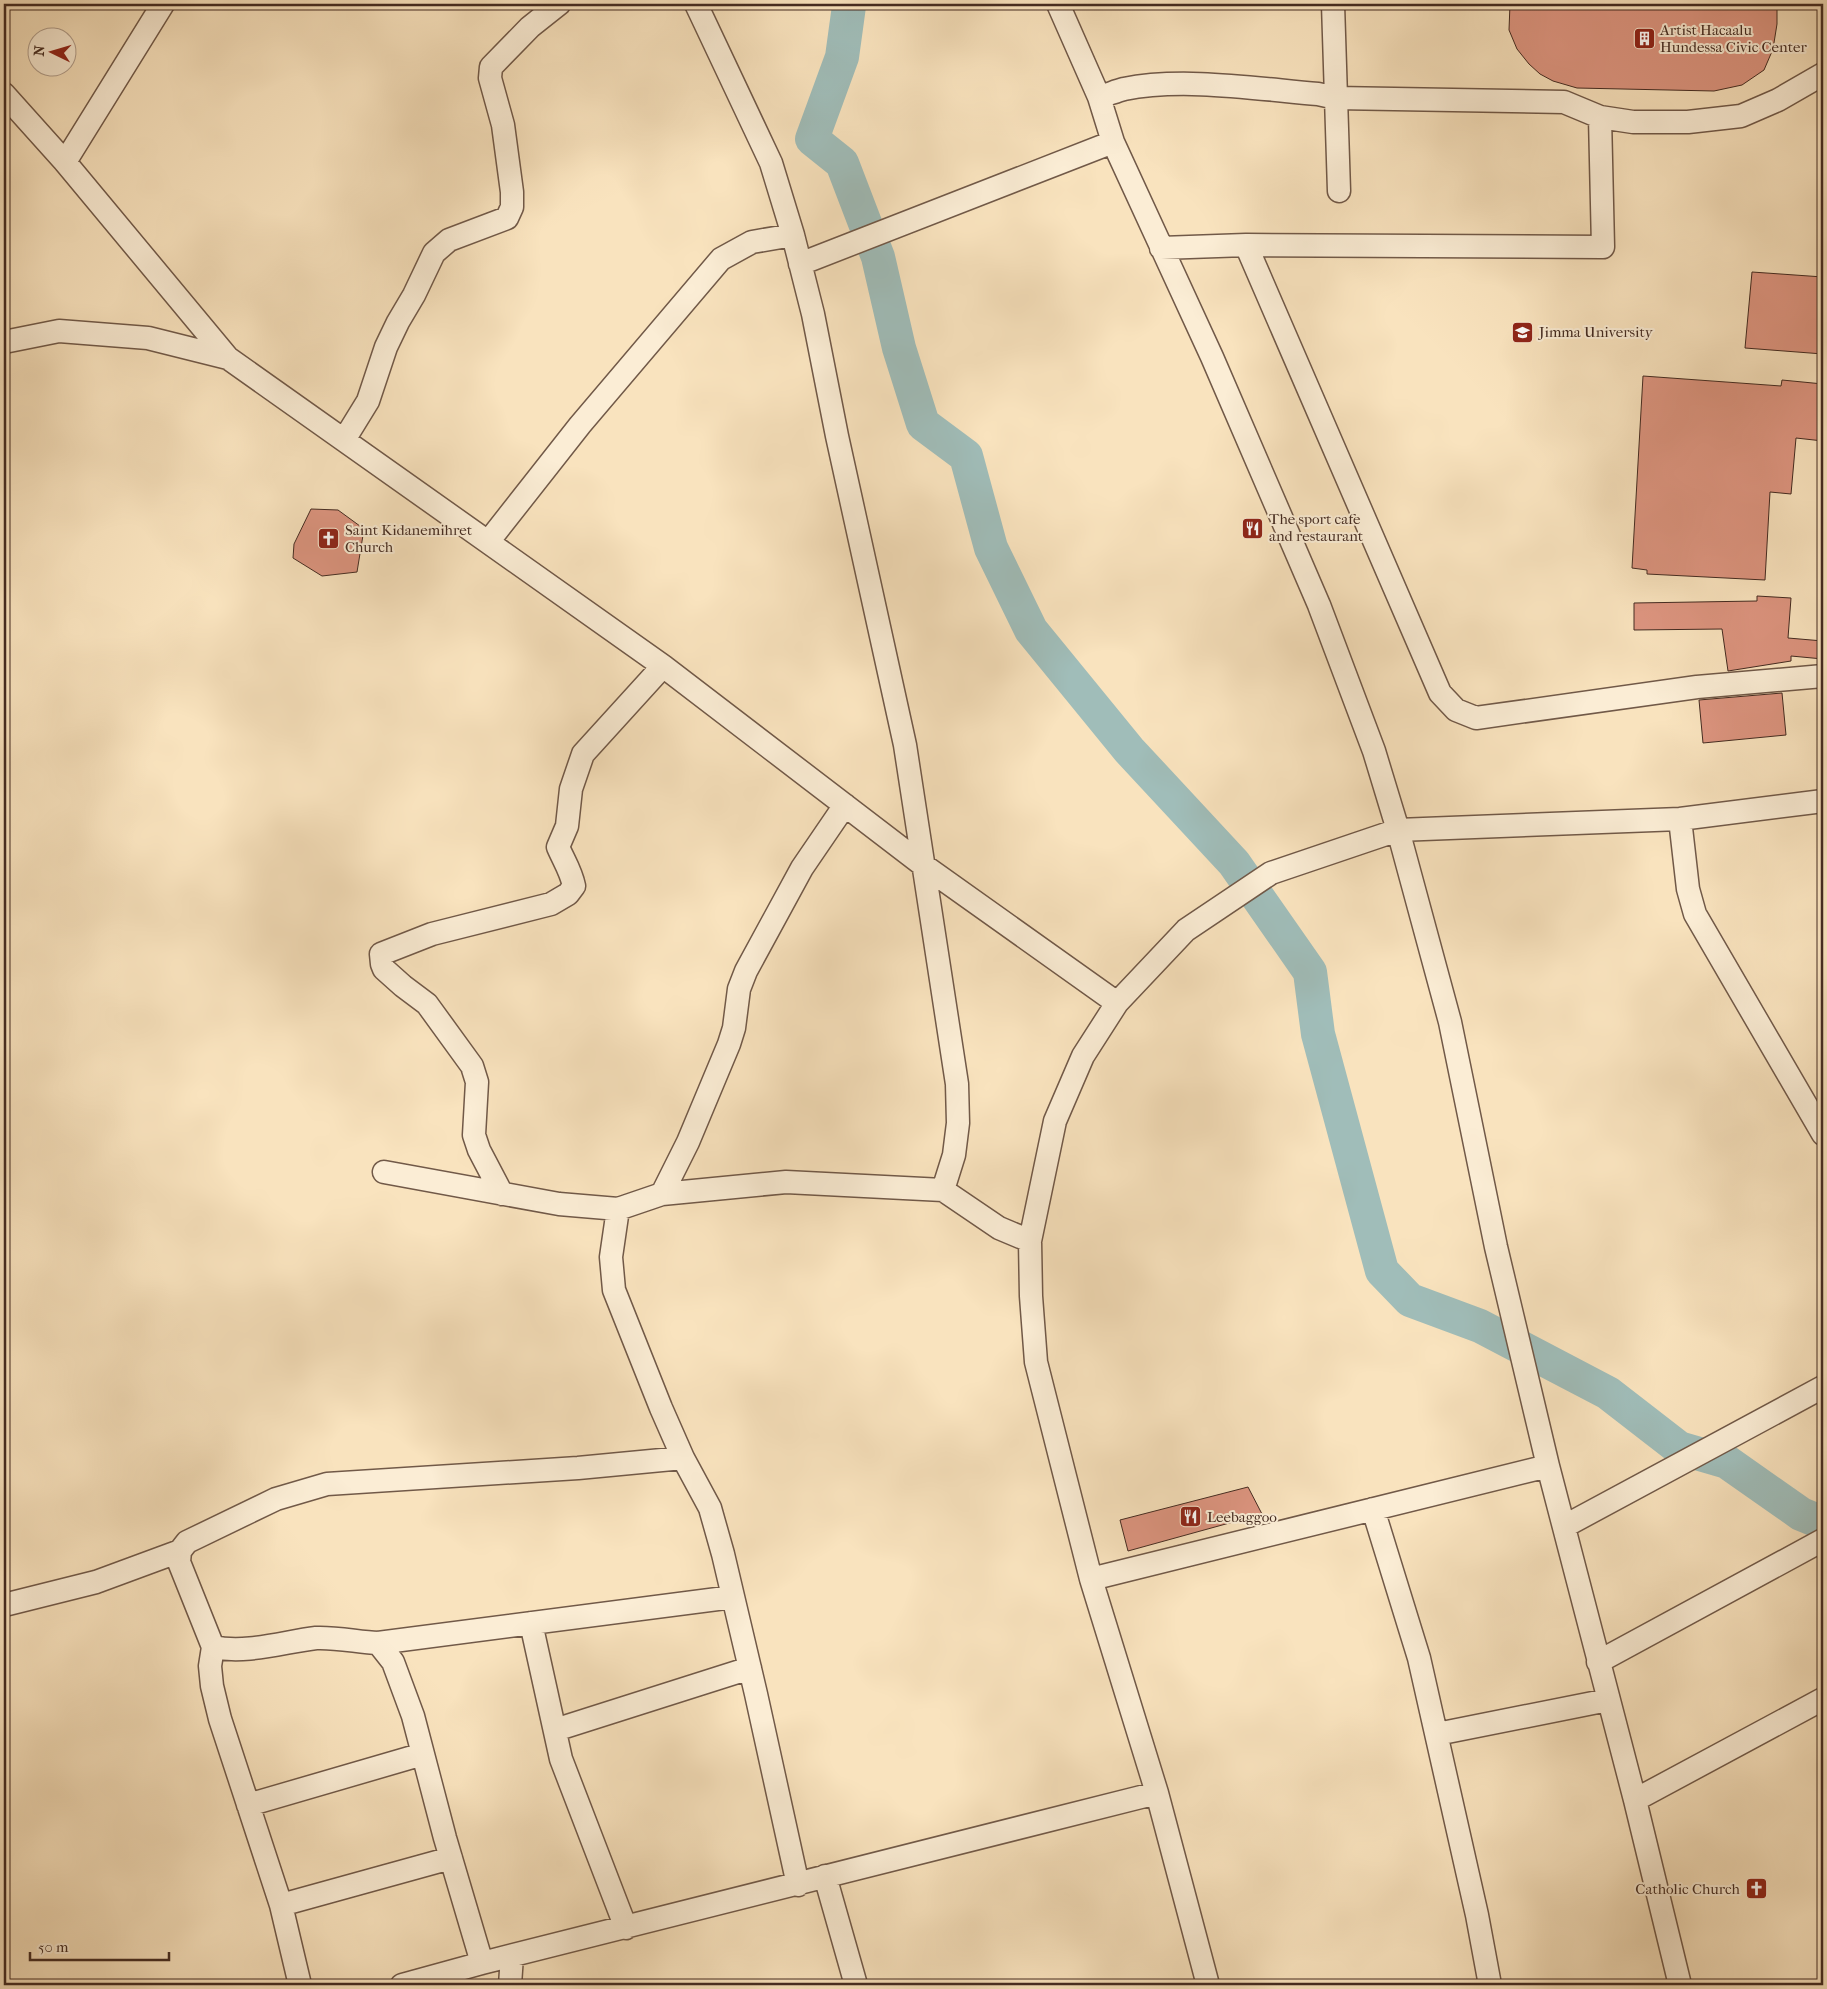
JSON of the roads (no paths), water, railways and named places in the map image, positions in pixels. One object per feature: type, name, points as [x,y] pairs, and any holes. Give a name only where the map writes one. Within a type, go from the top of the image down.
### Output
[{"type":"street","points":[[65,162],[163,4]]},
{"type":"street","points":[[344,440],[368,401],[386,347],[414,295],[434,252],[449,240],[507,218],[512,207],[512,192],[503,125],[490,78],[491,67],[530,27],[559,4]]},
{"type":"street","points":[[696,4],[771,163],[793,235],[904,745],[957,1084],[958,1122],[954,1155],[943,1190]]},
{"type":"street","points":[[1058,4],[1099,97],[1113,142],[1212,357],[1319,605],[1374,751],[1398,830],[1450,1022],[1496,1247],[1548,1466],[1635,1800],[1680,1985]]},
{"type":"street","points":[[1333,4],[1338,191]]},
{"type":"street","points":[[1099,97],[1124,89],[1161,84],[1190,84],[1318,94],[1336,98],[1564,102],[1600,117],[1633,122],[1688,122],[1741,116],[1778,100],[1818,78]]},
{"type":"street","points":[[4,94],[65,162],[228,358],[663,666],[923,865],[1117,1003]]},
{"type":"street","points":[[1162,248],[1246,245],[1603,247],[1600,117]]},
{"type":"street","points":[[800,264],[1113,142]]},
{"type":"street","points":[[488,542],[580,425],[721,259],[752,242],[793,235]]},
{"type":"street","points":[[1246,245],[1440,693],[1456,710],[1476,718],[1697,687],[1823,676]]},
{"type":"street","points":[[4,342],[59,331],[148,338],[228,358]]},
{"type":"street","points":[[502,1194],[479,1150],[474,1135],[477,1082],[472,1066],[427,1004],[384,969],[381,954],[432,934],[551,904],[568,894],[574,886],[572,873],[558,847],[567,826],[571,789],[583,754],[663,666]]},
{"type":"street","points":[[1208,1985],[1157,1794],[1091,1580],[1036,1362],[1031,1296],[1030,1241],[1055,1121],[1083,1056],[1117,1003],[1186,930],[1271,873],[1398,830],[1680,819],[1823,801]]},
{"type":"street","points":[[662,1194],[688,1142],[729,1044],[734,1028],[739,989],[746,971],[802,868],[845,805]]},
{"type":"street","points":[[1680,819],[1688,889],[1695,914],[1823,1134]]},
{"type":"street","points":[[384,1172],[559,1204],[618,1209],[662,1194],[786,1182],[943,1190],[999,1228],[1030,1241]]},
{"type":"street","points":[[618,1209],[611,1257],[614,1290],[661,1408],[710,1508],[750,1668],[798,1885]]},
{"type":"street","points":[[1565,1526],[1823,1387]]},
{"type":"street","points":[[4,1604],[96,1582],[180,1550],[187,1542],[276,1500],[326,1484],[578,1468],[684,1458]]},
{"type":"street","points":[[1091,1580],[1548,1466]]},
{"type":"street","points":[[1373,1509],[1419,1658],[1477,1915],[1490,1985]]},
{"type":"street","points":[[1598,1662],[1823,1540]]},
{"type":"street","points":[[180,1550],[179,1562],[213,1647],[210,1666],[212,1686],[281,1906],[300,1985]]},
{"type":"street","points":[[213,1647],[225,1649],[242,1648],[318,1638],[378,1643],[733,1597]]},
{"type":"street","points":[[531,1623],[561,1759],[626,1928]]},
{"type":"street","points":[[378,1643],[392,1662],[414,1716],[451,1858],[482,1963]]},
{"type":"street","points":[[555,1730],[750,1668]]},
{"type":"street","points":[[1635,1800],[1823,1699]]},
{"type":"street","points":[[1437,1734],[1608,1700]]},
{"type":"street","points":[[248,1805],[423,1754]]},
{"type":"street","points":[[402,1985],[482,1963],[798,1885],[825,1876],[1157,1794]]},
{"type":"street","points":[[281,1906],[451,1858]]},
{"type":"street","points":[[825,1876],[856,1985]]},
{"type":"street","points":[[510,1985],[512,1956]]},
{"type":"waterway","points":[[848,4],[842,57],[812,139],[842,163],[878,257],[899,348],[923,424],[966,456],[991,548],[1031,630],[1129,750],[1234,863],[1310,972],[1318,1034],[1382,1271],[1410,1300],[1480,1326],[1608,1393],[1679,1448],[1727,1462],[1801,1514],[1823,1523]]},
{"type":"place","name":"Artist Hacaalu Hundessa Civic Center","points":[[1644,39]]},
{"type":"place","name":"Jimma University","points":[[1523,332]]},
{"type":"place","name":"The sport cafe and restaurant","points":[[1253,528]]},
{"type":"place","name":"Saint Kidanemihret Church","points":[[329,539]]},
{"type":"place","name":"Leebaggoo","points":[[1191,1517]]},
{"type":"place","name":"Catholic Church","points":[[1756,1889]]}]
